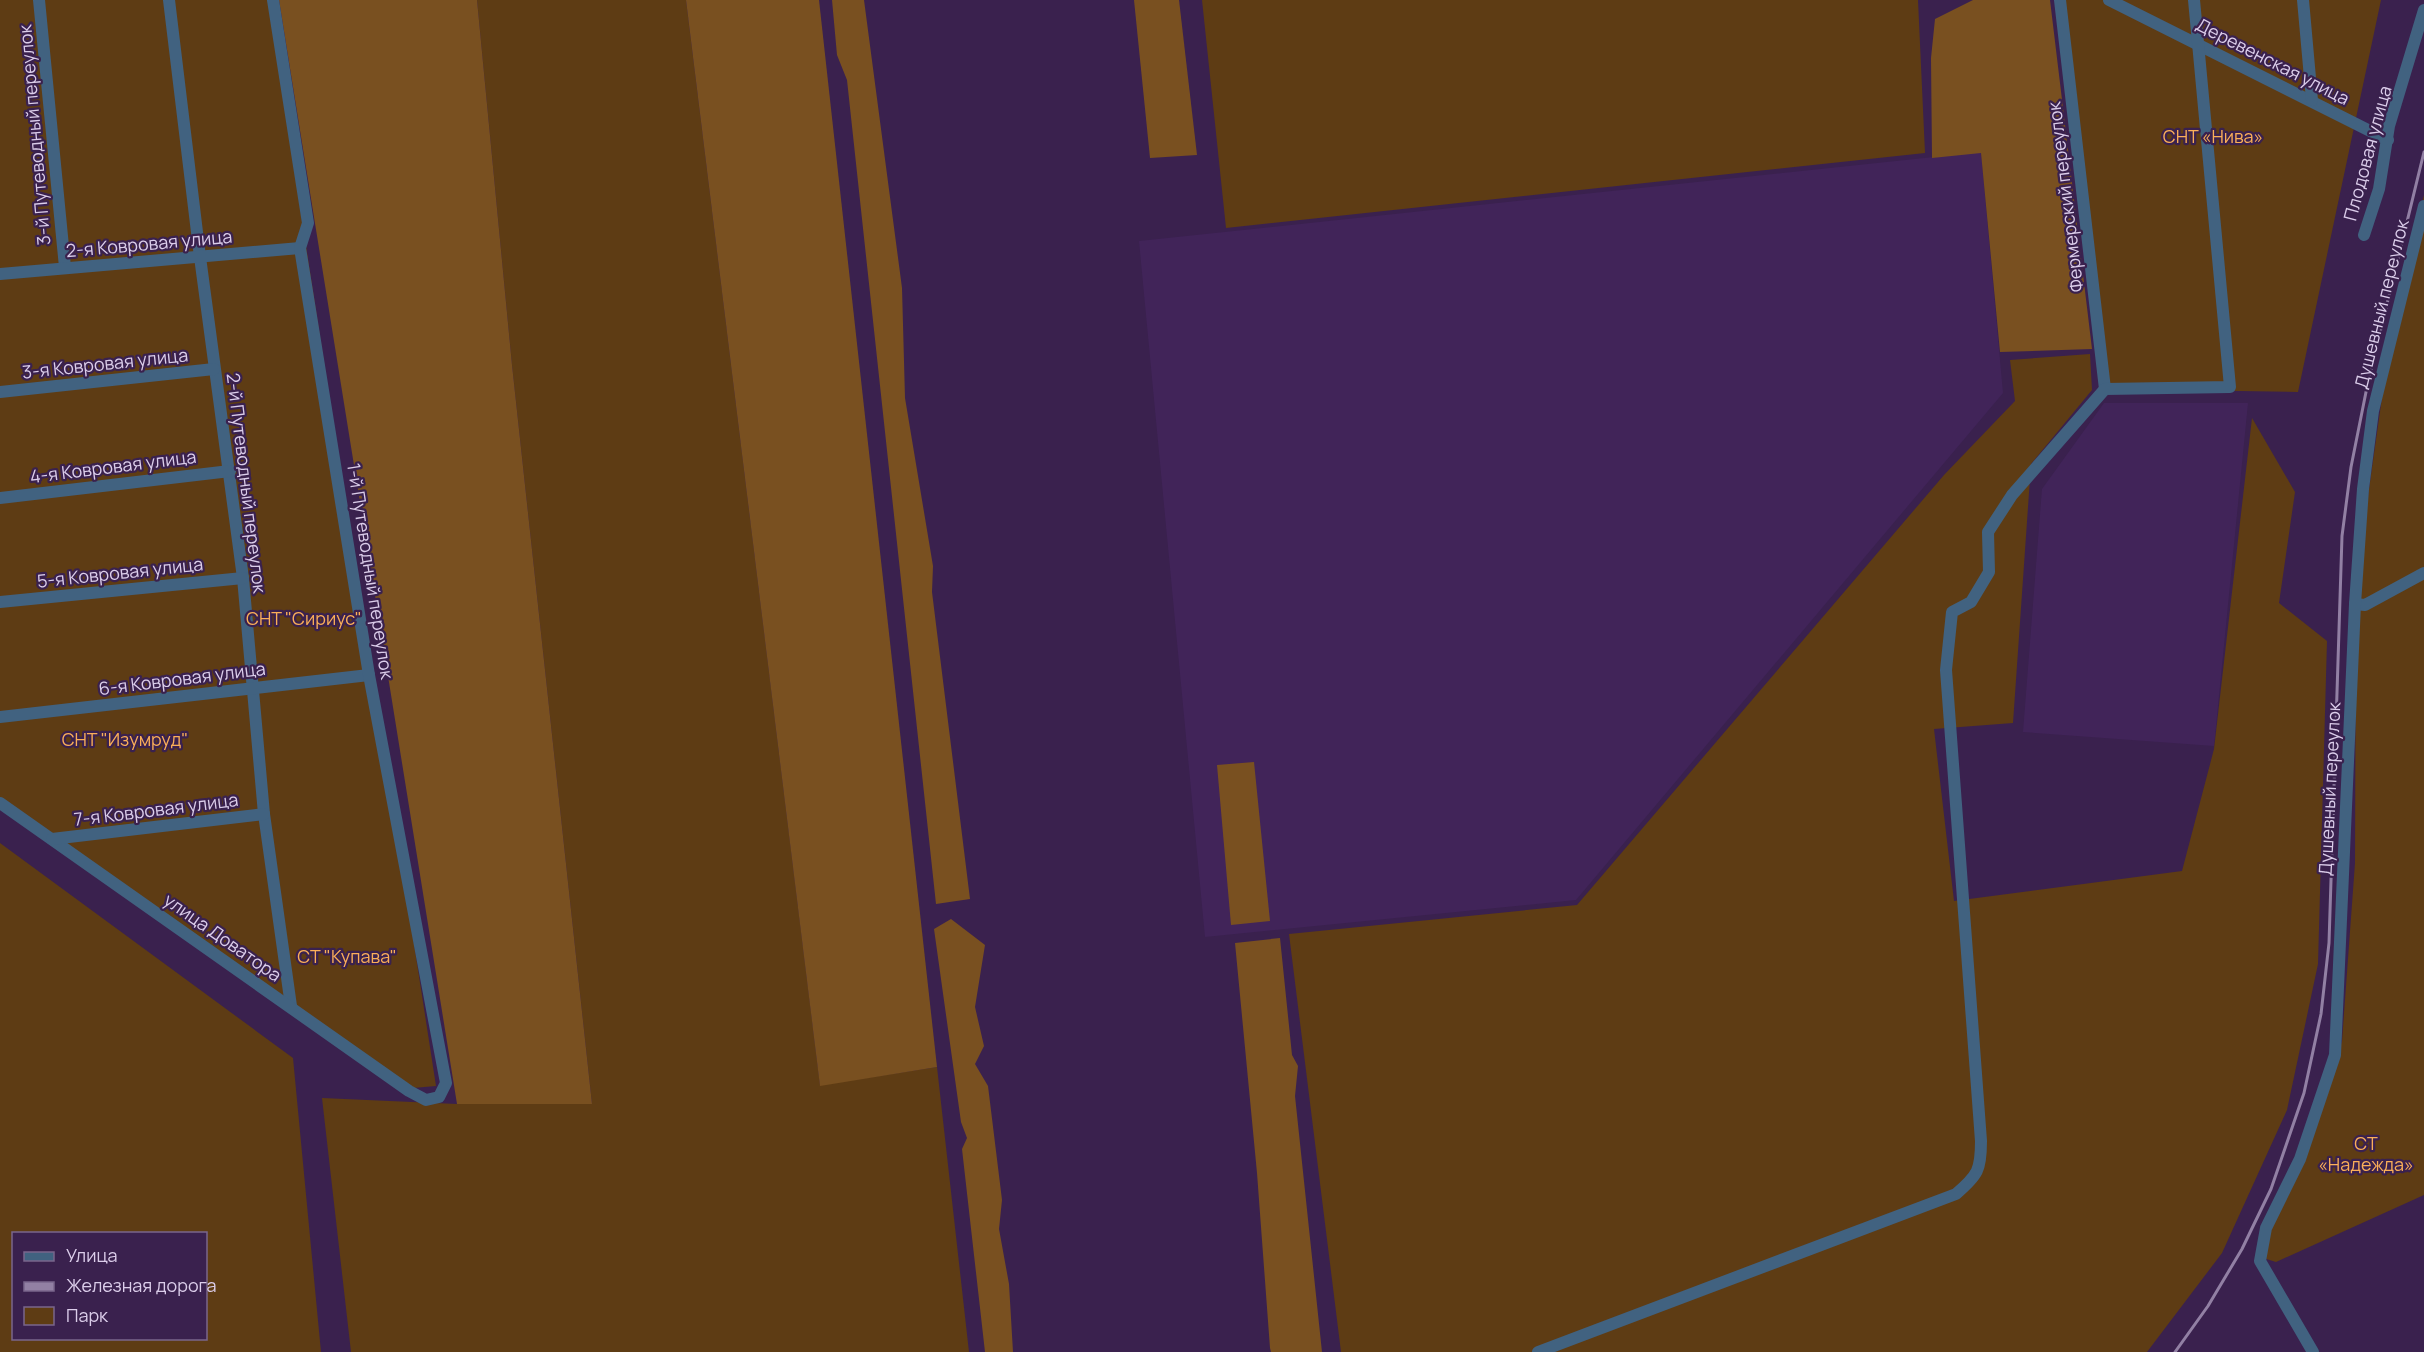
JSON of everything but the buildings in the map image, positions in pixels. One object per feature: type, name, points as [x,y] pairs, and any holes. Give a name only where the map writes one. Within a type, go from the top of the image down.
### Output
[{"type":"street","name":"3-й Путеводный переулок","points":[[39,0],[65,267]]},
{"type":"street","name":"2-й Путеводный переулок","points":[[170,0],[214,369],[230,471],[243,578],[264,814],[291,1006]]},
{"type":"street","name":"1-й Путеводный переулок","points":[[273,0],[308,223],[300,248],[369,675],[446,1083],[439,1097],[426,1100]]},
{"type":"street","name":"Фермерский переулок","points":[[2060,0],[2105,389]]},
{"type":"street","name":"Деревенская улица","points":[[2109,0],[2388,140]]},
{"type":"street","points":[[1538,1352],[1956,1194],[1975,1178],[1981,1164],[1981,1141],[1946,670],[1952,612],[1971,602],[1989,572],[1988,532],[2012,495],[2105,389],[2230,387],[2194,0]]},
{"type":"street","points":[[2303,0],[2312,100]]},
{"type":"street","name":"Плодовая улица","points":[[2364,235],[2379,189],[2389,126],[2424,10]]},
{"type":"street","name":"Душевный переулок","points":[[2313,1352],[2260,1261],[2266,1228],[2300,1159],[2335,1055],[2355,604],[2363,489],[2373,411],[2424,206]]},
{"type":"street","name":"2-я Ковровая улица","points":[[0,274],[300,248]]},
{"type":"street","name":"3-я Ковровая улица","points":[[0,392],[214,369]]},
{"type":"street","name":"4-я Ковровая улица","points":[[0,498],[230,471]]},
{"type":"street","points":[[2355,604],[2365,605],[2424,573]]},
{"type":"street","name":"5-я Ковровая улица","points":[[0,602],[243,578]]},
{"type":"street","name":"6-я Ковровая улица","points":[[0,717],[369,675]]},
{"type":"street","name":"улица Доватора","points":[[0,803],[426,1100]]},
{"type":"street","name":"7-я Ковровая улица","points":[[52,839],[264,814]]},
{"type":"shaded area","points":[[279,0],[477,0],[512,365],[592,1104],[457,1104]]},
{"type":"shaded area","points":[[686,0],[819,0],[937,1067],[820,1086]]},
{"type":"shaded area","points":[[832,0],[864,0],[902,288],[905,398],[933,566],[932,592],[970,899],[936,904],[847,80],[837,55]]},
{"type":"shaded area","points":[[1134,0],[1179,0],[1197,155],[1150,158]]},
{"type":"shaded area","points":[[1973,0],[2050,0],[2092,349],[2000,352],[1981,153],[1932,158],[1931,58],[1935,19]]},
{"type":"shaded area","points":[[1981,152],[2003,393],[1576,900],[1205,937],[1139,241]]},
{"type":"shaded area","points":[[2104,403],[2248,403],[2214,746],[2023,732],[2042,489]]},
{"type":"shaded area","points":[[1254,762],[1270,921],[1231,925],[1217,765]]},
{"type":"shaded area","points":[[951,919],[985,945],[975,1007],[984,1046],[975,1064],[988,1086],[1002,1200],[999,1229],[1009,1284],[1013,1352],[985,1352],[962,1149],[967,1138],[961,1122],[934,929]]},
{"type":"shaded area","points":[[1280,938],[1292,1055],[1298,1066],[1295,1096],[1322,1352],[1271,1352],[1270,1348],[1257,1173],[1235,943]]},
{"type":"green space","points":[[0,0],[268,0],[436,1086],[413,1088],[0,806]]},
{"type":"green space","points":[[477,0],[686,0],[820,1085],[937,1067],[969,1352],[351,1352],[322,1098],[457,1104],[592,1104],[512,365]]},
{"type":"green space","points":[[1202,0],[1918,0],[1925,153],[1226,228]]},
{"type":"green space","name":"СНТ «Нива»","points":[[2060,0],[2381,0],[2298,392],[2106,389]]},
{"type":"green space","name":"СТ «Надежда»","points":[[2424,195],[2424,1195],[2276,1262],[2260,1257],[2328,1093],[2342,1041],[2355,863],[2356,581],[2390,341]]},
{"type":"green space","points":[[2090,354],[2092,390],[2031,464],[2013,723],[1934,729],[1954,901],[2182,871],[2214,749],[2252,418],[2295,492],[2279,603],[2327,641],[2318,964],[2287,1110],[2222,1253],[2147,1352],[1341,1352],[1289,934],[1577,905],[1944,475],[2015,401],[2010,360]]},
{"type":"green space","points":[[0,843],[293,1058],[321,1352],[0,1352]]},
{"type":"railway","points":[[2175,1352],[2208,1306],[2242,1249],[2271,1189],[2304,1093],[2321,1014],[2329,943],[2342,536],[2351,467],[2368,382],[2424,152]]},
{"type":"park label","name":"СНТ \"Сириус\"","points":[[304,618]]},
{"type":"park label","name":"СНТ \"Изумруд\"","points":[[125,739]]},
{"type":"park label","name":"СТ \"Купава\"","points":[[347,956]]}]
